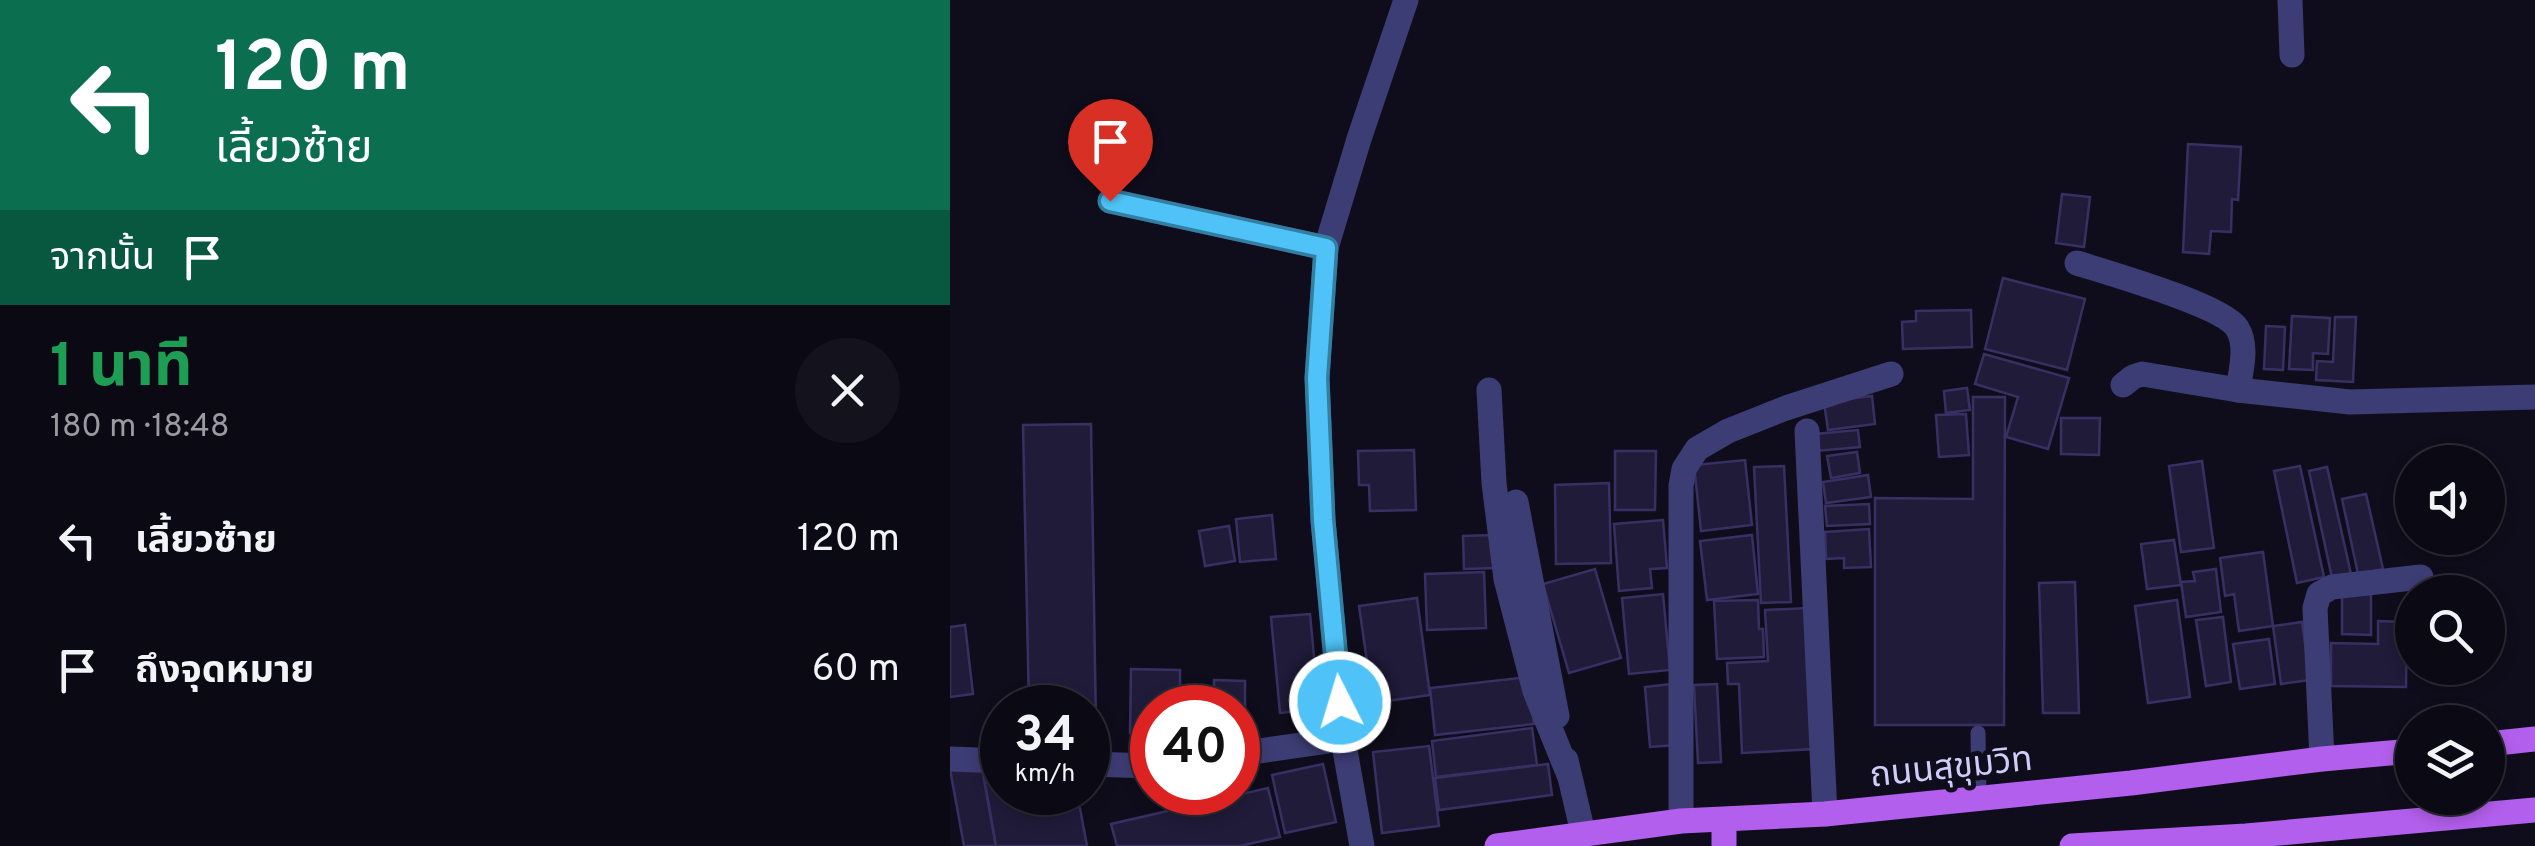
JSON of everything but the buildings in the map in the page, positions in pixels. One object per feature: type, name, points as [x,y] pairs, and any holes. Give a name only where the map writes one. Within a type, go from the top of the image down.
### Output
[{"type":"main road","points":[[2505,743],[2535,740]]},
{"type":"main road","name":"ถนนสุขุมวิท","points":[[1497,846],[1682,821],[1824,814],[2395,753]]},
{"type":"main road","points":[[2072,846],[2246,836],[2535,810]]},
{"type":"main road","points":[[1724,820],[1724,846]]},
{"type":"street","points":[[1362,846],[1343,738],[1323,520],[1317,378],[1326,248],[1406,0]]},
{"type":"street","points":[[2290,0],[2292,55]]},
{"type":"street","points":[[1110,201],[1326,248]]},
{"type":"street","points":[[2078,262],[2182,298],[2234,324],[2242,340],[2238,390]]},
{"type":"street","points":[[1682,821],[1684,468],[1696,449],[1728,431],[1891,374]]},
{"type":"street","points":[[2123,384],[2142,374],[2238,390],[2350,402],[2535,397]]},
{"type":"street","points":[[1490,390],[1494,483],[1506,579],[1535,692],[1568,775]]},
{"type":"street","points":[[1807,431],[1824,814]]},
{"type":"street","points":[[1516,502],[1568,775],[1583,833]]},
{"type":"street","points":[[2322,759],[2315,608],[2319,594],[2332,587],[2395,579]]},
{"type":"street","points":[[1260,751],[1343,738]]},
{"type":"street","points":[[950,759],[980,760]]},
{"type":"lane","points":[[1978,733],[1979,799]]},
{"type":"route","points":[[1110,201],[1326,248],[1317,378],[1323,520],[1340,702]]}]
